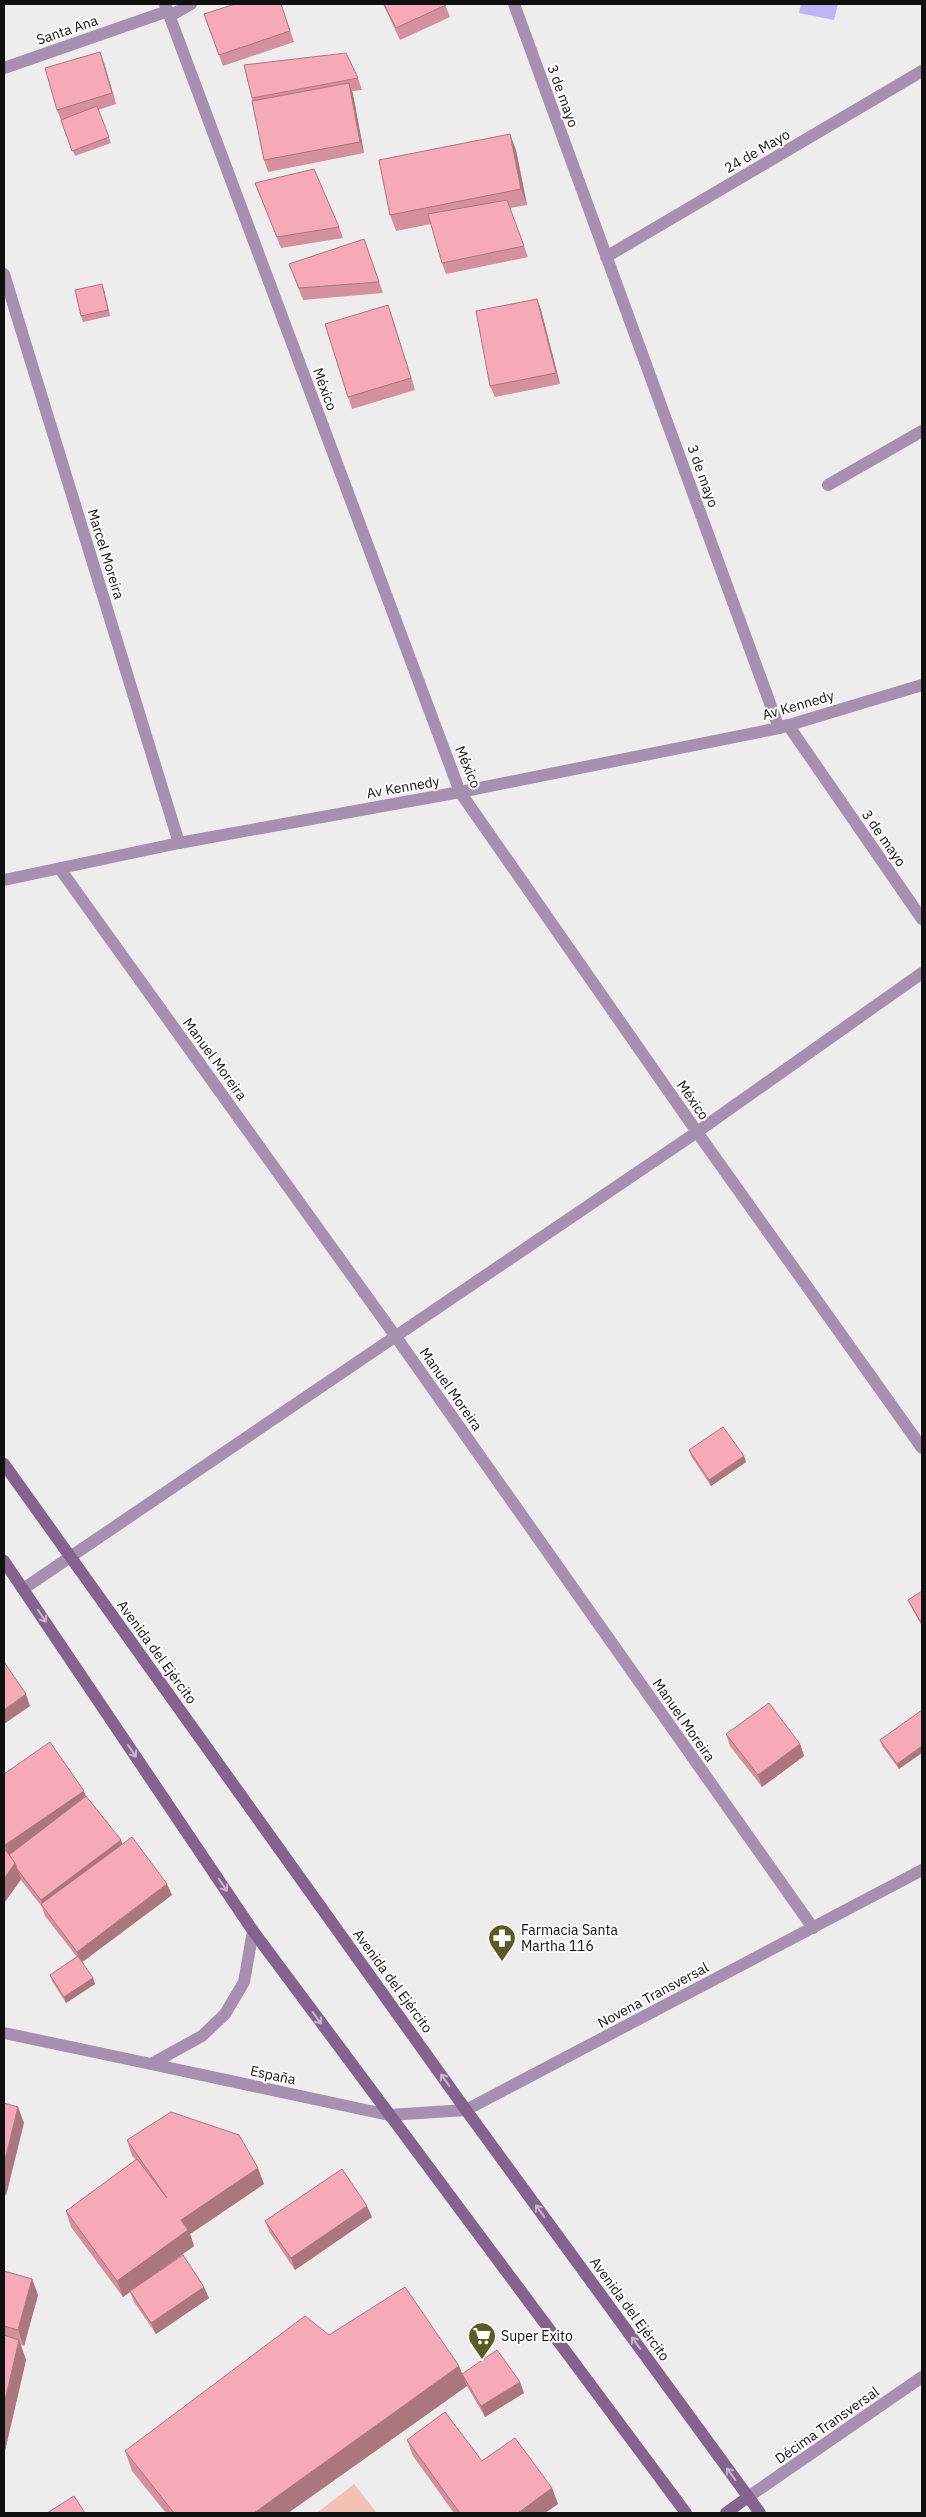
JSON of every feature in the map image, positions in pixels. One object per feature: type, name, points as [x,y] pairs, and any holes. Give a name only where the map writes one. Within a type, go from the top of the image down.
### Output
[{"type":"main road","name":"Avenida del Ejército","points":[[4,1464],[466,2110],[760,2513]]},
{"type":"main road","points":[[4,1561],[253,1931],[686,2513]]},
{"type":"main road","points":[[726,2513],[748,2497]]},
{"type":"street","name":"Santa Ana","points":[[4,68],[168,10],[191,4]]},
{"type":"street","name":"3 de mayo","points":[[514,4],[606,257],[783,726],[922,919]]},
{"type":"street","name":"México","points":[[168,10],[460,792],[697,1132],[922,1448]]},
{"type":"street","name":"24 de Mayo","points":[[606,257],[922,71]]},
{"type":"street","name":"Marcel Moreira","points":[[4,274],[179,843]]},
{"type":"street","points":[[828,484],[922,430]]},
{"type":"street","name":"Av Kennedy","points":[[4,880],[179,843],[460,792],[783,726],[922,685]]},
{"type":"street","name":"Manuel Moreira","points":[[60,869],[396,1337],[813,1928]]},
{"type":"street","points":[[24,1589],[697,1132],[922,973]]},
{"type":"street","name":"Novena Transversal","points":[[389,2115],[466,2110],[922,1870]]},
{"type":"street","points":[[151,2064],[202,2036],[225,2014],[244,1982],[253,1931]]},
{"type":"street","name":"España","points":[[4,2033],[389,2115]]},
{"type":"street","name":"Décima Transversal","points":[[748,2497],[922,2377]]},
{"type":"shaded area","points":[[801,4],[838,4],[834,20],[799,13]]},
{"type":"shaded area","points":[[354,2484],[377,2513],[317,2513]]},
{"type":"building","points":[[235,4],[281,4],[290,31],[219,55],[204,14]]},
{"type":"building","points":[[384,4],[445,4],[446,5],[396,28]]},
{"type":"building","points":[[100,52],[112,93],[57,110],[45,68]]},
{"type":"building","points":[[346,53],[358,78],[252,98],[244,65]]},
{"type":"building","points":[[349,83],[360,142],[264,160],[252,101]]},
{"type":"building","points":[[97,106],[109,137],[72,151],[61,120]]},
{"type":"building","points":[[510,134],[521,189],[390,215],[379,160]]},
{"type":"building","points":[[314,169],[339,227],[277,237],[255,183]]},
{"type":"building","points":[[507,200],[524,246],[442,263],[428,214]]},
{"type":"building","points":[[364,239],[379,282],[299,288],[289,264]]},
{"type":"building","points":[[102,284],[108,310],[81,316],[75,290]]},
{"type":"building","points":[[537,299],[556,373],[490,386],[476,311]]},
{"type":"building","points":[[388,305],[411,378],[348,397],[325,324]]},
{"type":"building","points":[[723,1427],[744,1456],[709,1480],[689,1450]]},
{"type":"building","points":[[922,1591],[922,1624],[908,1600]]},
{"type":"building","points":[[4,1662],[26,1694],[4,1710]]},
{"type":"building","points":[[769,1703],[800,1744],[758,1775],[726,1734]]},
{"type":"building","points":[[922,1710],[922,1746],[897,1764],[880,1740]]},
{"type":"building","points":[[50,1742],[84,1791],[5,1845],[4,1774]]},
{"type":"building","points":[[86,1796],[121,1840],[41,1900],[17,1869],[9,1855]]},
{"type":"building","points":[[132,1837],[167,1884],[77,1952],[41,1904]]},
{"type":"building","points":[[4,1848],[15,1863],[4,1879]]},
{"type":"building","points":[[78,1956],[93,1978],[64,1997],[50,1975]]},
{"type":"building","points":[[4,2103],[18,2107],[4,2164]]},
{"type":"building","points":[[171,2112],[239,2135],[258,2168],[181,2220],[188,2230],[117,2281],[66,2211],[137,2159],[167,2198],[127,2140]]},
{"type":"building","points":[[342,2169],[367,2206],[291,2258],[265,2221]]},
{"type":"building","points":[[183,2255],[204,2287],[151,2323],[130,2291]]},
{"type":"building","points":[[4,2271],[32,2279],[18,2330],[4,2326]]},
{"type":"building","points":[[405,2287],[459,2366],[254,2513],[174,2513],[125,2451],[305,2316],[329,2335]]},
{"type":"building","points":[[4,2335],[19,2340],[4,2405]]},
{"type":"building","points":[[497,2350],[520,2382],[481,2406],[462,2374]]},
{"type":"building","points":[[445,2412],[482,2461],[515,2438],[552,2488],[518,2513],[460,2513],[407,2440]]},
{"type":"building","points":[[74,2496],[85,2513],[47,2513]]},
{"type":"place","name":"Farmacia Santa Martha 116","points":[[502,1962]]},
{"type":"place","name":"Super Exito","points":[[482,2360]]}]
